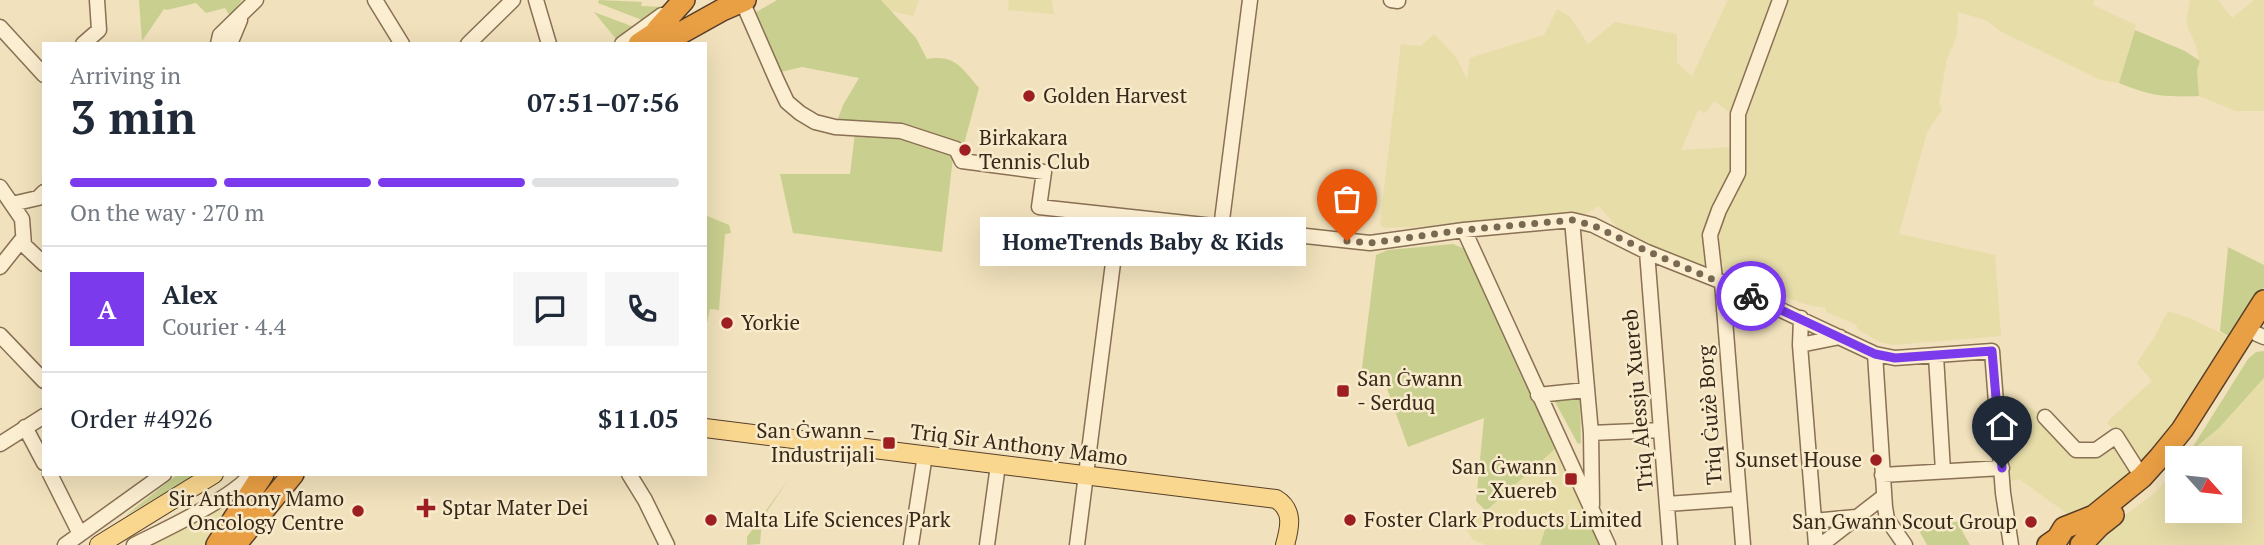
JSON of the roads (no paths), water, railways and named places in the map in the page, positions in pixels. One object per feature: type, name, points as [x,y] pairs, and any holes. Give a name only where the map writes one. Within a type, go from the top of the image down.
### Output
[{"type":"highway","points":[[660,40],[684,0]]},
{"type":"highway","points":[[660,40],[714,0]]},
{"type":"highway","points":[[660,40],[743,0]]},
{"type":"highway","points":[[2067,540],[2142,477],[2182,430],[2264,301]]},
{"type":"highway","points":[[2067,540],[2099,526],[2149,487],[2168,466],[2262,331]]},
{"type":"highway","points":[[217,545],[263,476]]},
{"type":"highway","points":[[234,545],[276,476]]},
{"type":"highway","points":[[234,545],[291,476]]},
{"type":"main road","name":"Triq Sir Anthony Mamo","points":[[707,428],[1276,499],[1286,505],[1289,512],[1289,534],[1285,545]]},
{"type":"main road","points":[[99,545],[211,476]]},
{"type":"main road","points":[[81,539],[117,532]]},
{"type":"street","points":[[85,42],[99,30],[97,0]]},
{"type":"street","points":[[375,0],[397,41]]},
{"type":"street","points":[[470,42],[513,0]]},
{"type":"street","points":[[536,0],[548,42]]},
{"type":"street","points":[[625,42],[669,9],[673,0]]},
{"type":"street","points":[[743,0],[787,102],[800,113],[815,122],[835,127],[880,132],[901,131],[956,149],[962,161],[1044,172],[1039,207],[1370,243],[1464,230],[1572,220],[1592,225],[1718,280],[1875,354],[1895,358],[1992,351],[2011,544]]},
{"type":"street","points":[[1221,228],[1250,0]]},
{"type":"street","points":[[1391,0],[1398,1]]},
{"type":"street","name":"Triq Ġużè Borg","points":[[1742,545],[1724,310],[1710,235],[1738,173],[1738,114],[1780,0]]},
{"type":"street","points":[[218,42],[220,35],[251,5]]},
{"type":"street","points":[[231,42],[251,5]]},
{"type":"street","points":[[0,27],[42,73]]},
{"type":"street","points":[[0,187],[22,219],[24,245],[42,262]]},
{"type":"street","points":[[12,204],[38,198],[42,194]]},
{"type":"street","points":[[1077,545],[1119,216]]},
{"type":"street","points":[[1572,220],[1591,433],[1592,510]]},
{"type":"street","points":[[1464,230],[1608,545]]},
{"type":"street","points":[[0,267],[23,238]]},
{"type":"street","name":"Triq Alessju Xuereb","points":[[1647,251],[1670,545]]},
{"type":"street","points":[[1724,310],[1765,303]]},
{"type":"street","points":[[1801,318],[1816,545]]},
{"type":"street","points":[[0,335],[42,379]]},
{"type":"street","points":[[1801,345],[1840,337]]},
{"type":"street","points":[[1875,354],[1883,497],[1887,519],[1905,545]]},
{"type":"street","points":[[1936,356],[1943,471]]},
{"type":"street","points":[[1538,395],[1586,390]]},
{"type":"street","points":[[0,444],[42,417]]},
{"type":"street","points":[[2045,417],[2076,450],[2096,450],[2116,436],[2142,477]]},
{"type":"street","points":[[25,428],[42,459]]},
{"type":"street","points":[[1591,433],[1661,429]]},
{"type":"street","points":[[911,545],[925,456]]},
{"type":"street","points":[[987,545],[998,465]]},
{"type":"street","points":[[1882,475],[2002,468]]},
{"type":"street","points":[[51,476],[81,539]]},
{"type":"street","points":[[65,545],[81,539],[161,476]]},
{"type":"street","points":[[134,545],[171,527],[240,486],[249,476]]},
{"type":"street","points":[[630,476],[667,545]]},
{"type":"street","points":[[1821,545],[1883,497]]},
{"type":"street","points":[[1667,504],[1737,499]]},
{"type":"street","points":[[1814,521],[1857,517]]},
{"type":"place","name":"Golden Harvest","points":[[1029,96]]},
{"type":"place","name":"Birkakara Tennis Club","points":[[965,150]]},
{"type":"place","name":"HomeTrends Baby & Kids","points":[[1347,241]]},
{"type":"place","name":"Yorkie","points":[[727,323]]},
{"type":"place","name":"San Ġwann - Serduq","points":[[1343,391]]},
{"type":"place","name":"San Ġwann - Industrijali","points":[[889,443]]},
{"type":"place","name":"Sunset House","points":[[1876,460]]},
{"type":"place","name":"San Ġwann - Xuereb","points":[[1571,479]]},
{"type":"place","name":"Sptar Mater Dei","points":[[426,508]]},
{"type":"place","name":"Sir Anthony Mamo Oncology Centre","points":[[358,511]]},
{"type":"place","name":"Malta Life Sciences Park","points":[[711,520]]},
{"type":"place","name":"Foster Clark Products Limited","points":[[1350,520]]},
{"type":"place","name":"San Gwann Scout Group","points":[[2031,522]]}]
